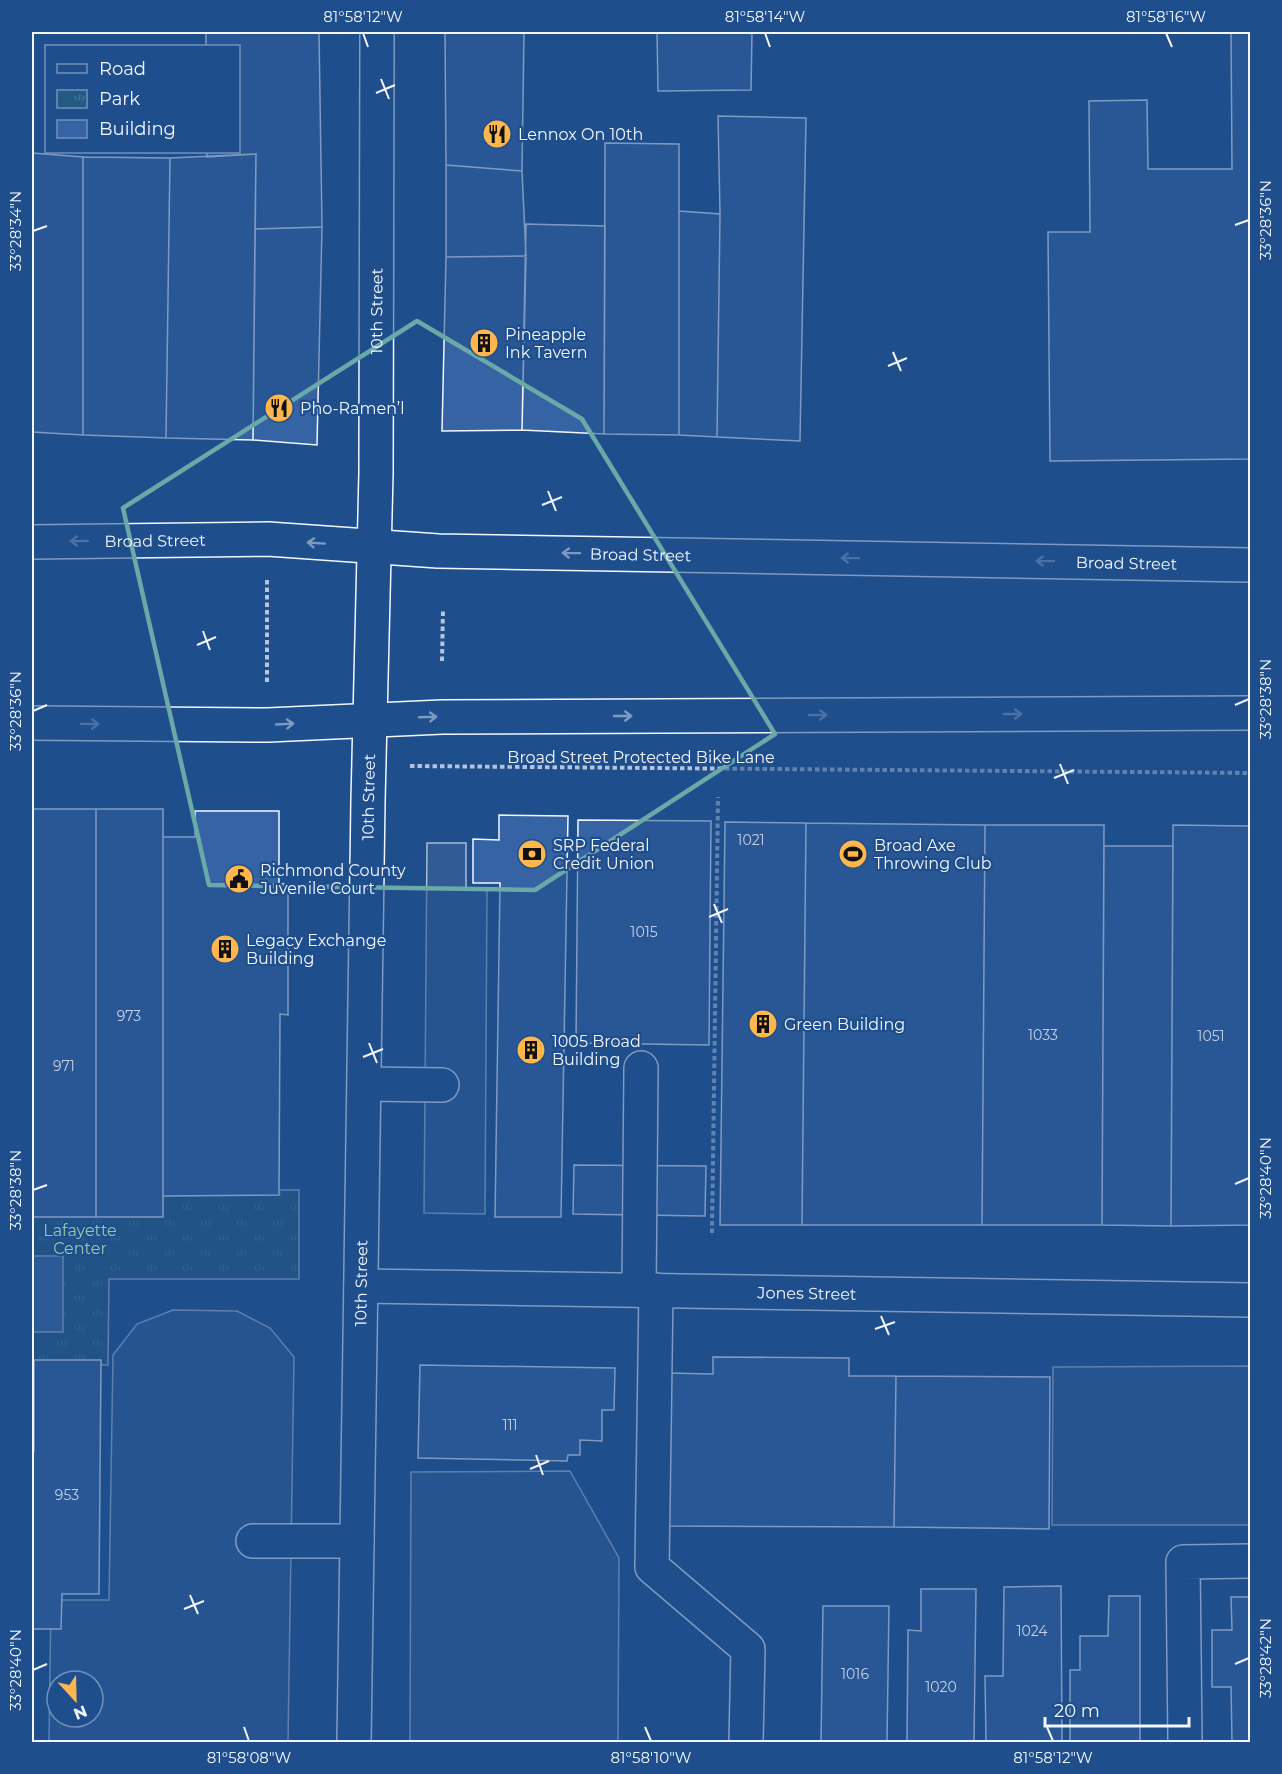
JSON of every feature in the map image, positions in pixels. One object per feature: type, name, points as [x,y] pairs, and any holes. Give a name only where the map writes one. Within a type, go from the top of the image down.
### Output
[{"type":"street","name":"10th Street","points":[[354,1743],[374,546],[377,32]]},
{"type":"street","name":"Broad Street","points":[[32,542],[268,539],[438,551],[1251,565]]},
{"type":"street","points":[[32,723],[256,725],[442,717],[1251,712]]},
{"type":"street","points":[[641,1068],[648,1290],[652,1567],[748,1649],[746,1743]]},
{"type":"street","points":[[365,1084],[441,1085]]},
{"type":"street","name":"Jones Street","points":[[361,1286],[1251,1300]]},
{"type":"street","points":[[253,1540],[357,1541]]},
{"type":"street","points":[[1185,1743],[1183,1562],[1251,1561]]},
{"type":"path","points":[[267,577],[267,690]]},
{"type":"path","points":[[442,661],[443,610]]},
{"type":"path","name":"Broad Street Protected Bike Lane","points":[[369,764],[441,767],[1251,773]]},
{"type":"path","points":[[712,1233],[718,797]]},
{"type":"highlighted area","points":[[417,321],[582,419],[775,734],[535,890],[209,885],[123,508]]},
{"type":"green space","name":"Lafayette Center","points":[[32,907],[45,907],[45,1190],[299,1190],[299,1279],[109,1279],[108,1365],[32,1365]]},
{"type":"shaded area","points":[[427,843],[466,843],[466,889],[487,889],[485,1214],[424,1213]]},
{"type":"shaded area","points":[[32,1256],[63,1256],[63,1332],[32,1332]]},
{"type":"shaded area","points":[[173,1310],[237,1311],[270,1328],[294,1357],[288,1742],[49,1742],[49,1729],[105,1729],[105,1669],[50,1669],[51,1600],[109,1600],[113,1355],[137,1324]]},
{"type":"shaded area","points":[[1250,1366],[1250,1525],[1052,1525],[1053,1367]]},
{"type":"shaded area","points":[[570,1471],[619,1558],[618,1742],[410,1742],[411,1472]]},
{"type":"building","points":[[206,32],[319,32],[322,227],[255,229],[256,154],[207,157],[207,153],[240,153],[240,45],[206,45]]},
{"type":"building","points":[[445,32],[524,32],[522,171],[446,165]]},
{"type":"building","points":[[657,32],[752,32],[751,90],[658,91]]},
{"type":"building","points":[[1231,32],[1250,32],[1250,459],[1050,461],[1048,232],[1090,232],[1089,101],[1147,100],[1148,169],[1232,169]]},
{"type":"building","points":[[718,116],[806,118],[800,441],[717,437],[720,214]]},
{"type":"building","points":[[605,143],[679,144],[679,435],[604,434]]},
{"type":"building","points":[[32,153],[83,157],[83,435],[32,432]]},
{"type":"building","points":[[256,154],[253,440],[166,438],[170,158]]},
{"type":"building","points":[[83,157],[170,158],[166,438],[83,435]]},
{"type":"building","points":[[446,165],[522,171],[526,256],[446,257]]},
{"type":"building","points":[[679,211],[720,214],[717,437],[679,435]]},
{"type":"building","points":[[526,224],[605,226],[604,434],[522,430]]},
{"type":"building","points":[[322,227],[317,445],[253,440],[255,229]]},
{"type":"building","name":"Pineapple Ink Tavern","points":[[526,256],[522,430],[442,431],[446,257]]},
{"type":"building","points":[[32,809],[96,809],[96,1217],[32,1217]]},
{"type":"building","points":[[96,809],[163,809],[163,1217],[96,1217]]},
{"type":"building","name":"Legacy Exchange Building","points":[[195,811],[279,811],[279,884],[288,884],[288,1015],[280,1014],[279,1195],[163,1196],[163,837],[195,837]]},
{"type":"building","name":"1005 Broad Building","points":[[499,815],[568,816],[561,1217],[495,1217],[500,883],[473,883],[473,839],[499,840]]},
{"type":"building","points":[[578,820],[711,821],[709,1045],[576,1043]]},
{"type":"building","name":"Green Building","points":[[725,822],[806,823],[802,1225],[720,1225]]},
{"type":"building","points":[[806,823],[985,825],[982,1225],[802,1225]]},
{"type":"building","points":[[985,825],[1104,825],[1102,1225],[982,1225]]},
{"type":"building","points":[[1173,825],[1250,826],[1250,1225],[1171,1226]]},
{"type":"building","points":[[1104,846],[1173,846],[1171,1226],[1102,1225]]},
{"type":"building","points":[[574,1165],[706,1166],[705,1216],[573,1214]]},
{"type":"building","points":[[713,1357],[849,1358],[849,1376],[896,1376],[894,1527],[666,1526],[668,1373],[713,1374]]},
{"type":"building","points":[[32,1360],[34,1360],[34,1451],[32,1451]]},
{"type":"building","points":[[34,1360],[101,1360],[99,1594],[62,1594],[61,1629],[32,1629]]},
{"type":"building","points":[[420,1365],[615,1368],[614,1410],[602,1410],[602,1441],[580,1440],[580,1455],[568,1455],[567,1461],[418,1458]]},
{"type":"building","points":[[896,1376],[1050,1377],[1049,1529],[894,1527]]},
{"type":"building","points":[[33,1539],[33,1599],[32,1599]]},
{"type":"building","points":[[1061,1586],[1062,1742],[986,1742],[985,1676],[1003,1676],[1004,1587]]},
{"type":"building","points":[[921,1589],[976,1589],[974,1742],[907,1742],[908,1630],[921,1631]]},
{"type":"building","points":[[1109,1596],[1140,1596],[1140,1742],[1070,1742],[1070,1670],[1080,1670],[1080,1636],[1108,1636]]},
{"type":"building","points":[[1231,1597],[1250,1597],[1250,1742],[1232,1742],[1231,1687],[1212,1687],[1212,1630],[1232,1630]]},
{"type":"building","points":[[823,1606],[889,1606],[887,1742],[821,1742]]},
{"type":"place","name":"Lennox On 10th","points":[[497,134]]},
{"type":"place","name":"Pineapple Ink Tavern","points":[[484,343]]},
{"type":"place","name":"Pho-Ramen’l","points":[[279,408]]},
{"type":"place","name":"SRP Federal Credit Union","points":[[532,854]]},
{"type":"place","name":"Broad Axe Throwing Club","points":[[853,854]]},
{"type":"place","name":"Richmond County Juvenile Court","points":[[239,879]]},
{"type":"place","name":"Legacy Exchange Building","points":[[225,949]]},
{"type":"place","name":"Green Building","points":[[763,1024]]},
{"type":"place","name":"1005 Broad Building","points":[[531,1050]]}]
